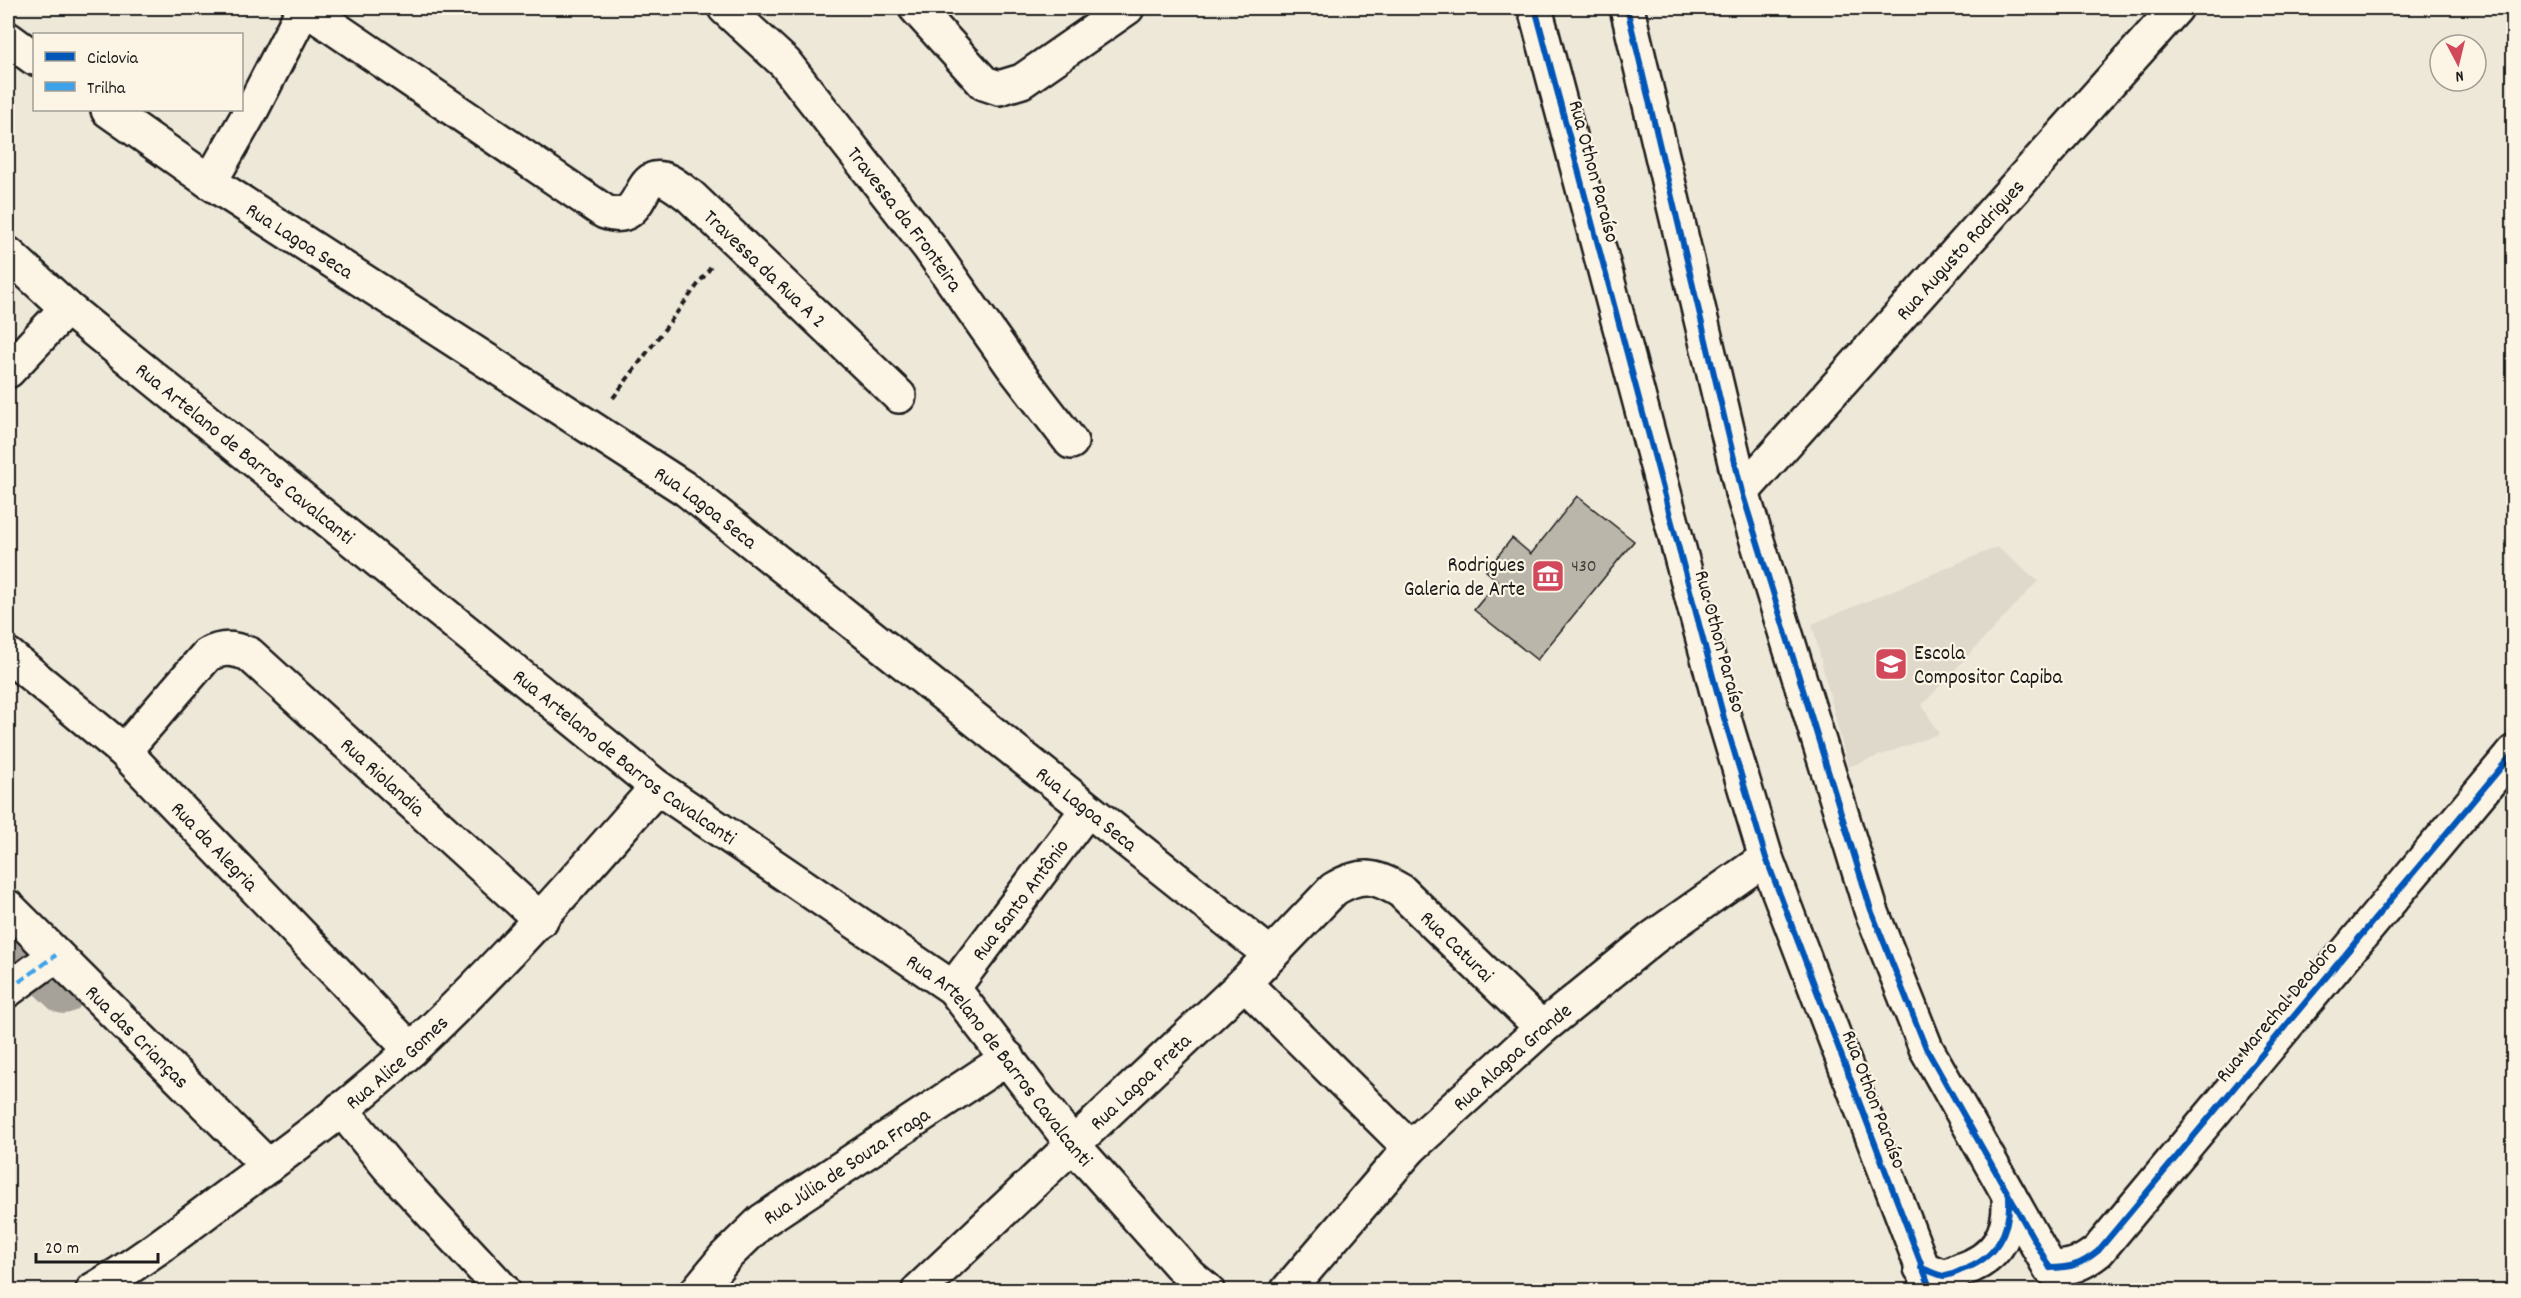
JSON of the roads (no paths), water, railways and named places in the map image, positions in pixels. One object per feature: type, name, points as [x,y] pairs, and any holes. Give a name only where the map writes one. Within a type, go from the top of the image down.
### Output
[{"type":"street","points":[[210,182],[252,109],[304,8]]},
{"type":"street","name":"Travessa da Rua A 2","points":[[304,8],[605,212],[614,215],[633,210],[651,181],[664,179],[690,196],[898,396]]},
{"type":"street","name":"Travessa da Fronteira","points":[[725,8],[785,63],[929,247],[1014,368],[1071,442]]},
{"type":"street","points":[[916,8],[984,83],[999,88],[1022,81],[1126,8]]},
{"type":"street","name":"Rua Othon Paraíso","points":[[1535,8],[1724,718],[1766,858],[1926,1279],[1944,1276],[1977,1265],[1985,1259],[2004,1234],[2010,1215],[2009,1195]]},
{"type":"street","points":[[1627,8],[1742,492],[1870,910],[1926,1048],[2009,1195],[2048,1279]]},
{"type":"street","name":"Rua Augusto Rodrigues","points":[[1742,492],[2176,8]]},
{"type":"street","points":[[8,39],[33,57]]},
{"type":"street","name":"Rua Lagoa Seca","points":[[109,111],[210,182],[687,489],[1270,955]]},
{"type":"street","name":"Rua Artelano de Barros Cavalcanti","points":[[8,254],[67,308],[657,787],[953,988],[1074,1146],[1189,1285]]},
{"type":"street","points":[[8,371],[67,308]]},
{"type":"street","name":"Rua Riolandia","points":[[124,751],[207,655],[219,648],[234,649],[249,654],[541,920]]},
{"type":"street","name":"Rua da Alegria","points":[[8,656],[124,751],[411,1050]]},
{"type":"street","name":"Rua Marechal Deodoro","points":[[2048,1279],[2085,1262],[2098,1251],[2514,752]]},
{"type":"street","name":"Rua Alice Gomes","points":[[93,1290],[130,1269],[268,1166],[411,1050],[541,920],[657,787]]},
{"type":"street","name":"Rua Santo Antônio","points":[[953,988],[1087,810]]},
{"type":"street","name":"Rua Alagoa Grande","points":[[1295,1288],[1410,1148],[1542,1028],[1654,938],[1766,858]]},
{"type":"street","name":"Rua Lagoa Preta","points":[[919,1290],[1244,983],[1334,889],[1348,880],[1364,877]]},
{"type":"street","name":"Rua Caturai","points":[[1364,877],[1381,879],[1401,891],[1542,1028]]},
{"type":"street","name":"Rua das Crianças","points":[[8,907],[268,1166]]},
{"type":"street","points":[[8,990],[55,956]]},
{"type":"street","points":[[1244,983],[1410,1148]]},
{"type":"street","name":"Rua Júlia de Souza Fraga","points":[[698,1290],[724,1257],[762,1221],[1008,1058]]},
{"type":"street","points":[[341,1109],[388,1166],[503,1290]]},
{"type":"waterway","points":[[8,939],[64,992]]},
{"type":"place","name":"Rodrigues Galeria de Arte","points":[[1548,576]]},
{"type":"place","name":"Escola Compositor Capiba","points":[[1891,664]]}]
